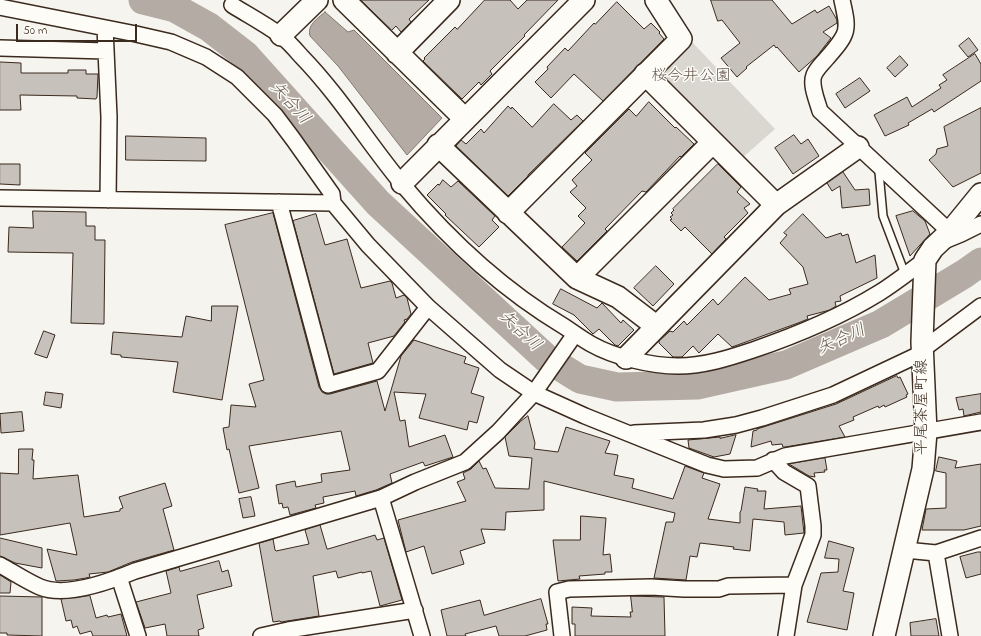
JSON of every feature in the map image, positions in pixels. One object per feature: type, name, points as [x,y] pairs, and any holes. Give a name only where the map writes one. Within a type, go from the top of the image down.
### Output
[{"type":"street","points":[[281,35],[317,0]]},
{"type":"street","points":[[344,0],[465,119]]},
{"type":"street","points":[[397,53],[449,0]]},
{"type":"street","points":[[402,183],[438,145],[584,0]]},
{"type":"street","points":[[508,213],[681,39],[656,0]]},
{"type":"street","points":[[842,0],[847,22],[844,37],[814,76],[814,89],[820,111],[881,167],[944,237]]},
{"type":"street","points":[[232,5],[281,35],[313,68],[335,94],[402,183],[431,217],[499,282],[574,337],[605,351],[626,358],[659,365],[697,366],[724,360],[772,344],[847,311],[881,291],[925,260],[933,248],[981,194]]},
{"type":"street","points":[[0,6],[171,42],[206,57],[237,76],[275,115],[332,194],[333,203],[368,245],[428,307],[500,370],[585,416],[707,464],[724,469],[756,468],[786,456],[981,422]]},
{"type":"street","points":[[105,28],[109,117],[108,200]]},
{"type":"street","points":[[0,48],[106,51]]},
{"type":"street","points":[[645,74],[776,205]]},
{"type":"street","points":[[577,278],[713,142]]},
{"type":"street","points":[[438,145],[577,278],[618,296],[656,326]]},
{"type":"street","points":[[626,358],[776,205],[858,147]]},
{"type":"street","points":[[0,198],[333,203]]},
{"type":"street","points":[[279,202],[328,385],[378,371],[428,307]]},
{"type":"street","points":[[944,237],[961,234],[981,224]]},
{"type":"street","name":"平尾茶屋町線","points":[[884,636],[923,469],[926,432],[922,348],[925,260]]},
{"type":"street","points":[[629,434],[704,430],[736,425],[762,418],[833,394],[922,348],[981,306]]},
{"type":"street","points":[[0,565],[41,587],[61,591],[70,590],[119,578],[135,571],[381,498],[415,482],[465,462],[498,432],[537,390],[574,337]]},
{"type":"street","points":[[774,460],[784,472],[808,486],[812,506],[813,535],[794,585],[786,636]]},
{"type":"street","points":[[381,498],[422,636]]},
{"type":"street","points":[[905,550],[936,552],[981,538]]},
{"type":"street","points":[[936,552],[950,636]]},
{"type":"street","points":[[119,578],[138,636]]},
{"type":"street","points":[[562,636],[557,592],[569,588],[651,587],[719,589],[728,586],[794,585]]},
{"type":"street","points":[[261,636],[288,630],[415,610]]},
{"type":"lane","points":[[881,167],[879,172],[883,216],[905,274]]},
{"type":"green space","name":"桜今井公園","points":[[691,41],[775,129],[741,159],[659,81],[659,72]]},
{"type":"shaded area","points":[[325,12],[348,32],[354,30],[442,118],[407,155],[338,66],[310,36],[309,32],[311,25]]},
{"type":"building","points":[[361,0],[429,0],[409,19],[411,22],[401,32],[396,26],[392,30]]},
{"type":"building","points":[[485,0],[510,0],[518,9],[527,0],[558,0],[490,71],[492,74],[481,85],[479,82],[462,99],[423,61],[425,59],[424,58],[455,27],[457,29]]},
{"type":"building","points":[[711,0],[772,0],[792,24],[815,10],[817,13],[829,6],[837,20],[837,23],[823,32],[831,38],[817,56],[799,72],[774,45],[746,67],[747,68],[737,77],[721,58],[740,43],[722,20],[718,21]]},
{"type":"building","points":[[617,2],[644,29],[651,23],[660,32],[659,33],[664,39],[603,101],[574,74],[551,98],[535,82],[565,48],[568,51],[594,23],[595,24]]},
{"type":"building","points":[[969,38],[978,50],[968,57],[959,46]]},
{"type":"building","points":[[975,54],[981,64],[981,81],[934,112],[932,109],[908,123],[909,125],[885,136],[874,115],[907,97],[912,107],[941,88],[939,85],[947,80],[943,75]]},
{"type":"building","points":[[900,56],[908,65],[895,77],[887,68]]},
{"type":"building","points":[[0,62],[21,63],[21,73],[68,73],[68,70],[86,70],[86,74],[98,74],[97,97],[96,99],[77,98],[77,96],[20,95],[21,110],[0,110]]},
{"type":"building","points":[[860,78],[870,91],[845,108],[836,94]]},
{"type":"building","points":[[649,102],[675,128],[676,127],[694,144],[681,157],[680,156],[646,192],[642,191],[605,229],[607,231],[577,261],[562,247],[585,223],[578,216],[586,208],[570,192],[577,186],[572,180],[592,160],[585,153],[629,109],[636,116]]},
{"type":"building","points":[[554,104],[571,120],[577,115],[583,121],[508,196],[456,146],[461,140],[466,144],[481,129],[484,133],[508,106],[511,109],[512,107],[532,127]]},
{"type":"building","points":[[981,108],[981,173],[953,187],[929,160],[936,154],[937,149],[948,146],[944,127]]},
{"type":"building","points":[[794,135],[801,144],[808,139],[819,156],[793,174],[775,148]]},
{"type":"building","points":[[126,136],[206,138],[206,161],[126,160]]},
{"type":"building","points":[[0,164],[20,164],[20,185],[0,184]]},
{"type":"building","points":[[718,164],[741,187],[737,192],[750,204],[744,208],[748,213],[724,237],[726,239],[712,254],[685,227],[681,231],[670,220],[672,219],[670,217],[673,215],[671,213],[674,210],[673,209]]},
{"type":"building","points":[[843,172],[855,190],[869,189],[870,205],[842,208],[840,186],[832,191],[827,183]]},
{"type":"building","points":[[443,180],[451,187],[458,181],[495,216],[492,220],[499,227],[479,247],[445,215],[446,214],[427,195]]},
{"type":"building","points":[[33,211],[86,212],[86,226],[95,226],[95,240],[105,240],[104,324],[71,323],[73,253],[8,252],[9,227],[33,228]]},
{"type":"building","points":[[913,211],[925,221],[930,234],[910,256],[896,216]]},
{"type":"building","points":[[273,213],[319,387],[322,392],[330,394],[377,381],[385,411],[401,356],[414,340],[466,357],[464,363],[479,368],[471,393],[484,397],[477,423],[469,421],[467,430],[419,418],[426,394],[394,392],[400,421],[405,420],[409,447],[445,435],[453,457],[425,466],[423,462],[390,474],[392,483],[376,490],[356,496],[355,491],[323,497],[324,503],[315,505],[316,508],[290,515],[288,507],[283,508],[282,503],[279,504],[276,485],[295,481],[296,487],[322,482],[321,474],[350,470],[341,431],[249,446],[259,488],[239,493],[229,449],[227,450],[223,428],[229,427],[231,405],[256,407],[249,384],[264,380],[225,225]]},
{"type":"building","points":[[316,214],[325,245],[347,239],[361,288],[390,281],[392,283],[396,298],[404,295],[407,298],[411,314],[404,320],[405,322],[394,336],[368,343],[373,363],[334,374],[293,221]]},
{"type":"building","points":[[803,214],[826,238],[841,233],[842,236],[848,234],[856,263],[875,255],[877,278],[840,296],[841,301],[835,302],[836,306],[830,310],[807,316],[808,319],[732,347],[718,334],[699,353],[693,346],[682,357],[673,357],[659,343],[659,341],[670,331],[673,332],[684,321],[687,325],[713,299],[718,305],[745,277],[769,300],[791,294],[789,289],[808,284],[803,267],[780,243],[787,235],[784,233]]},
{"type":"building","points":[[656,266],[674,284],[653,306],[634,288]]},
{"type":"building","points":[[561,289],[597,308],[602,303],[621,323],[623,320],[634,330],[618,346],[615,345],[599,329],[593,334],[574,315],[553,304]]},
{"type":"building","points":[[212,306],[238,306],[222,400],[173,392],[178,362],[121,357],[121,355],[111,354],[113,332],[182,337],[186,316],[211,321]]},
{"type":"building","points":[[44,331],[55,335],[47,358],[35,354]]},
{"type":"building","points":[[897,376],[898,378],[900,377],[908,394],[906,395],[907,397],[885,407],[884,405],[879,408],[878,406],[853,417],[854,420],[839,426],[845,437],[785,447],[783,447],[782,444],[772,445],[771,441],[751,447],[753,431],[757,429],[836,404]]},
{"type":"building","points":[[46,392],[63,394],[61,408],[44,405]]},
{"type":"building","points":[[981,394],[981,412],[964,416],[963,409],[959,410],[956,398]]},
{"type":"building","points":[[22,412],[24,431],[1,433],[0,414]]},
{"type":"building","points":[[528,416],[535,443],[534,449],[558,452],[566,427],[610,441],[605,453],[618,455],[614,475],[634,479],[632,488],[673,499],[685,466],[704,473],[702,478],[720,484],[708,519],[740,523],[740,512],[745,487],[758,489],[757,491],[766,491],[764,509],[801,506],[804,533],[785,535],[784,522],[753,519],[750,551],[733,549],[734,547],[700,543],[697,557],[690,556],[686,580],[654,578],[666,522],[673,522],[675,513],[544,481],[544,510],[506,512],[505,530],[481,529],[485,543],[460,551],[464,564],[432,574],[424,546],[406,552],[398,520],[466,501],[457,482],[465,479],[463,473],[471,469],[479,461],[483,469],[486,468],[495,488],[529,489],[532,458],[509,456],[505,437]]},
{"type":"building","points":[[736,435],[730,454],[714,457],[689,448],[688,440],[720,438]]},
{"type":"building","points":[[19,449],[33,449],[33,479],[78,475],[84,517],[120,511],[120,509],[123,508],[119,497],[165,483],[172,506],[163,509],[174,550],[132,562],[108,572],[89,574],[90,577],[56,581],[47,549],[77,555],[70,523],[0,535],[0,473],[18,474]]},
{"type":"building","points":[[939,457],[957,461],[955,468],[981,464],[981,526],[964,530],[922,530],[926,509],[946,508],[946,473],[936,471]]},
{"type":"building","points":[[825,458],[827,470],[824,470],[825,472],[814,473],[815,477],[809,476],[789,464]]},
{"type":"building","points":[[251,497],[255,516],[243,518],[239,499]]},
{"type":"building","points":[[581,516],[606,518],[603,555],[610,554],[612,572],[579,576],[580,579],[558,581],[553,540],[580,540]]},
{"type":"building","points":[[320,525],[327,549],[375,535],[377,540],[384,538],[402,600],[380,606],[371,571],[338,578],[336,571],[313,576],[319,616],[273,622],[259,543],[273,539],[276,551],[309,544],[305,530]]},
{"type":"building","points":[[0,538],[42,548],[42,568],[15,563],[0,556]]},
{"type":"building","points":[[829,541],[854,548],[843,591],[854,593],[847,630],[807,622],[821,573],[838,572],[839,559],[825,558]]},
{"type":"building","points":[[981,552],[981,574],[966,578],[960,557]]},
{"type":"building","points":[[219,561],[222,572],[228,570],[232,586],[197,595],[204,628],[198,630],[199,636],[167,636],[165,624],[145,628],[136,602],[171,593],[166,571],[179,567],[180,571]]},
{"type":"building","points":[[0,575],[11,582],[10,593],[0,593]]},
{"type":"building","points":[[0,596],[42,597],[42,636],[7,635],[7,633],[0,633]]},
{"type":"building","points":[[90,596],[96,618],[107,615],[108,617],[121,614],[127,636],[93,636],[91,631],[80,634],[77,626],[73,628],[71,620],[66,621],[61,599]]},
{"type":"building","points":[[631,596],[664,597],[665,636],[575,636],[575,624],[572,624],[572,607],[592,608],[591,616],[631,617]]},
{"type":"building","points":[[541,599],[548,624],[546,624],[547,630],[525,636],[499,636],[496,626],[465,634],[466,636],[447,636],[441,610],[480,600],[484,615]]},
{"type":"building","points":[[936,619],[939,636],[911,636],[910,623]]},
{"type":"waterway","name":"矢合川","points":[[143,0],[175,8],[209,27],[245,55],[378,203],[546,358],[580,379],[617,387],[697,385],[786,365],[881,324],[964,274],[981,262]]}]
